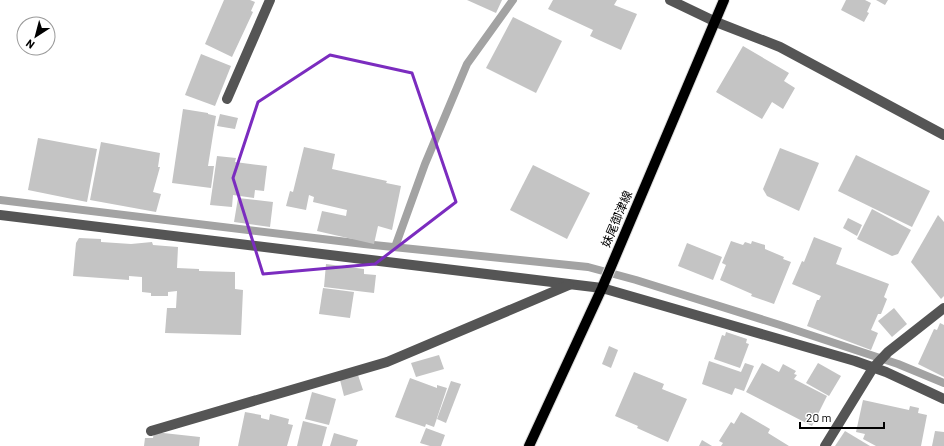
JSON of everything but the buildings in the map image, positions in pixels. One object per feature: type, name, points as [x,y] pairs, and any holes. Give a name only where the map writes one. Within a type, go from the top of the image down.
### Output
[{"type":"main road","name":"妹尾御津線","points":[[529,446],[603,286],[716,22],[724,0]]},
{"type":"street","points":[[227,99],[270,0]]},
{"type":"street","points":[[670,0],[716,22],[780,47],[944,135]]},
{"type":"street","points":[[0,215],[571,285],[603,286],[876,365],[886,372],[944,399]]},
{"type":"street","points":[[151,430],[387,362],[571,285]]},
{"type":"street","points":[[825,446],[876,365],[888,352],[944,308]]},
{"type":"highlighted area","points":[[330,55],[412,73],[456,202],[375,264],[263,274],[233,178],[258,102]]},
{"type":"waterway","points":[[395,247],[425,164],[467,64],[513,0]]},
{"type":"waterway","points":[[0,200],[364,244],[588,267],[636,280],[780,325],[898,364],[944,383]]}]
